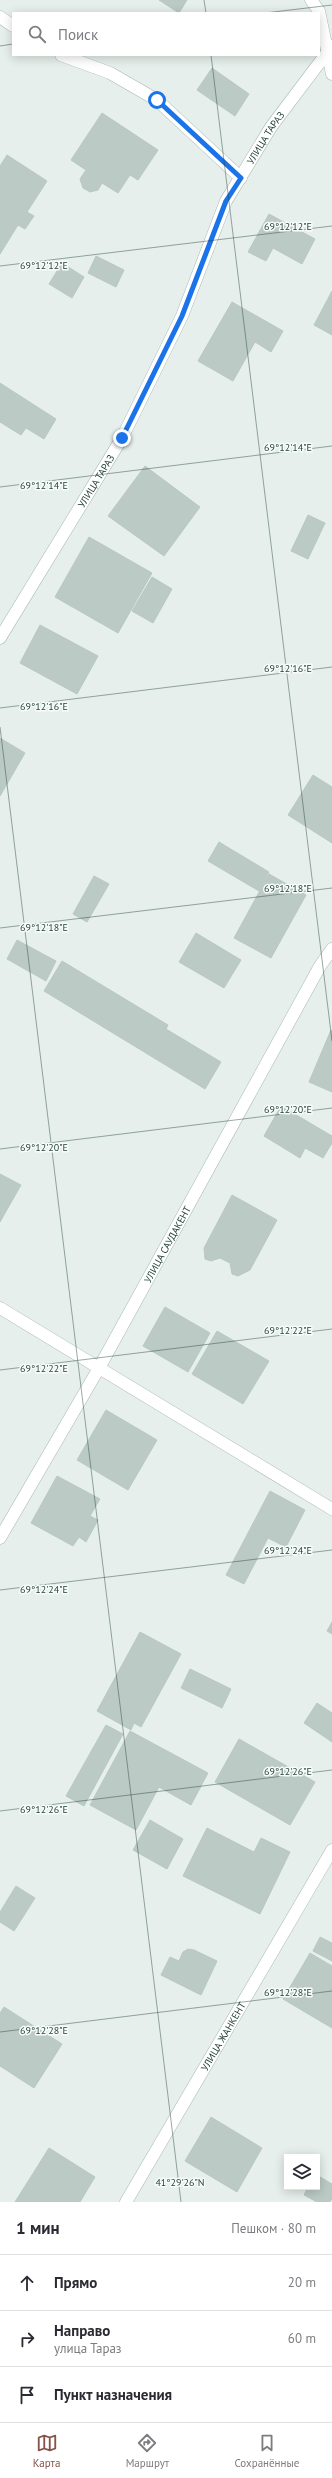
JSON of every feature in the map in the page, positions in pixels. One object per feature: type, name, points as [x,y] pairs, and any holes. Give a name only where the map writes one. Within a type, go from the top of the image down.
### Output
[{"type":"street","points":[[311,0],[319,12]]},
{"type":"street","points":[[320,15],[330,50],[332,74]]},
{"type":"street","points":[[0,17],[12,25]]},
{"type":"street","name":"УЛИЦА ТАРАЗ","points":[[0,638],[122,438],[182,316],[226,201],[271,127],[330,50]]},
{"type":"street","points":[[64,56],[110,73],[157,100],[241,178]]},
{"type":"street","name":"УЛИЦА САУДАКЕНТ","points":[[0,1538],[100,1368],[320,966],[332,949]]},
{"type":"street","points":[[0,1308],[332,1509]]},
{"type":"street","name":"УЛИЦА ЖАНКЕНТ","points":[[126,2202],[332,1850]]},
{"type":"building","points":[[159,0],[187,0],[180,12]]},
{"type":"building","points":[[212,68],[249,94],[235,116],[197,90]]},
{"type":"building","points":[[102,113],[158,150],[138,180],[130,175],[118,193],[102,183],[98,190],[90,192],[83,188],[80,179],[86,170],[71,160]]},
{"type":"building","points":[[7,155],[47,181],[27,212],[34,216],[25,229],[18,225],[0,254],[0,166]]},
{"type":"building","points":[[269,214],[315,239],[302,264],[273,248],[266,261],[248,252]]},
{"type":"building","points":[[96,256],[124,270],[116,287],[88,273]]},
{"type":"building","points":[[62,263],[84,277],[72,298],[49,284]]},
{"type":"building","points":[[332,291],[332,335],[314,325]]},
{"type":"building","points":[[232,302],[283,331],[271,352],[255,342],[233,381],[198,361]]},
{"type":"building","points":[[0,383],[56,419],[44,439],[26,428],[21,435],[0,422]]},
{"type":"building","points":[[145,466],[200,507],[164,556],[108,516]]},
{"type":"building","points":[[308,515],[325,523],[308,559],[291,551]]},
{"type":"building","points":[[89,537],[152,573],[118,633],[55,597]]},
{"type":"building","points":[[152,577],[172,589],[153,623],[132,611]]},
{"type":"building","points":[[40,625],[98,656],[77,694],[20,663]]},
{"type":"building","points":[[0,738],[25,753],[0,796]]},
{"type":"building","points":[[313,775],[332,787],[332,843],[288,815]]},
{"type":"building","points":[[219,842],[269,872],[259,891],[208,861]]},
{"type":"building","points":[[269,874],[306,895],[271,958],[234,938]]},
{"type":"building","points":[[94,876],[109,884],[87,922],[73,914]]},
{"type":"building","points":[[196,933],[241,960],[224,988],[179,962]]},
{"type":"building","points":[[17,940],[56,961],[46,981],[7,959]]},
{"type":"building","points":[[62,961],[168,1025],[166,1029],[221,1062],[205,1089],[44,991]]},
{"type":"building","points":[[331,1030],[332,1031],[332,1092],[309,1082]]},
{"type":"building","points":[[281,1106],[332,1136],[332,1143],[323,1158],[305,1148],[300,1158],[264,1136]]},
{"type":"building","points":[[0,1174],[21,1185],[0,1222]]},
{"type":"building","points":[[232,1195],[277,1220],[250,1270],[238,1276],[232,1274],[230,1263],[220,1258],[211,1261],[205,1259],[204,1248]]},
{"type":"building","points":[[165,1307],[210,1333],[188,1372],[143,1346]]},
{"type":"building","points":[[217,1331],[269,1361],[243,1404],[192,1374]]},
{"type":"building","points":[[106,1410],[157,1440],[128,1490],[77,1460]]},
{"type":"building","points":[[57,1476],[100,1499],[90,1516],[98,1520],[86,1542],[79,1537],[73,1546],[31,1523]]},
{"type":"building","points":[[270,1491],[305,1510],[286,1547],[268,1538],[244,1584],[226,1575]]},
{"type":"building","points":[[332,1622],[332,1634],[327,1631]]},
{"type":"building","points":[[140,1632],[181,1654],[141,1727],[134,1723],[131,1730],[97,1711]]},
{"type":"building","points":[[190,1669],[231,1689],[222,1708],[181,1688]]},
{"type":"building","points":[[317,1703],[332,1713],[332,1742],[304,1723]]},
{"type":"building","points":[[106,1725],[123,1734],[84,1806],[66,1796]]},
{"type":"building","points":[[130,1731],[208,1773],[191,1805],[159,1787],[136,1830],[90,1805]]},
{"type":"building","points":[[239,1739],[315,1782],[290,1825],[215,1782]]},
{"type":"building","points":[[150,1820],[183,1839],[167,1869],[133,1850]]},
{"type":"building","points":[[207,1828],[254,1852],[261,1838],[290,1852],[260,1914],[183,1876]]},
{"type":"building","points":[[16,1886],[35,1898],[14,1931],[0,1922],[0,1912]]},
{"type":"building","points":[[320,1937],[332,1943],[332,1961],[313,1951]]},
{"type":"building","points":[[188,1949],[194,1950],[217,1961],[201,1995],[161,1975],[170,1957],[179,1961],[183,1952]]},
{"type":"building","points":[[310,1953],[332,1966],[332,2028],[283,1999]]},
{"type":"building","points":[[4,2007],[62,2044],[34,2088],[0,2066],[0,2013]]},
{"type":"building","points":[[211,2117],[262,2148],[237,2192],[185,2161]]},
{"type":"building","points":[[49,2148],[95,2177],[80,2202],[15,2202]]},
{"type":"building","points":[[320,2177],[332,2184],[332,2198],[330,2202],[317,2202],[304,2195],[306,2190],[320,2190]]},
{"type":"route","points":[[122,438],[182,316],[226,201],[241,178],[157,100]]}]
